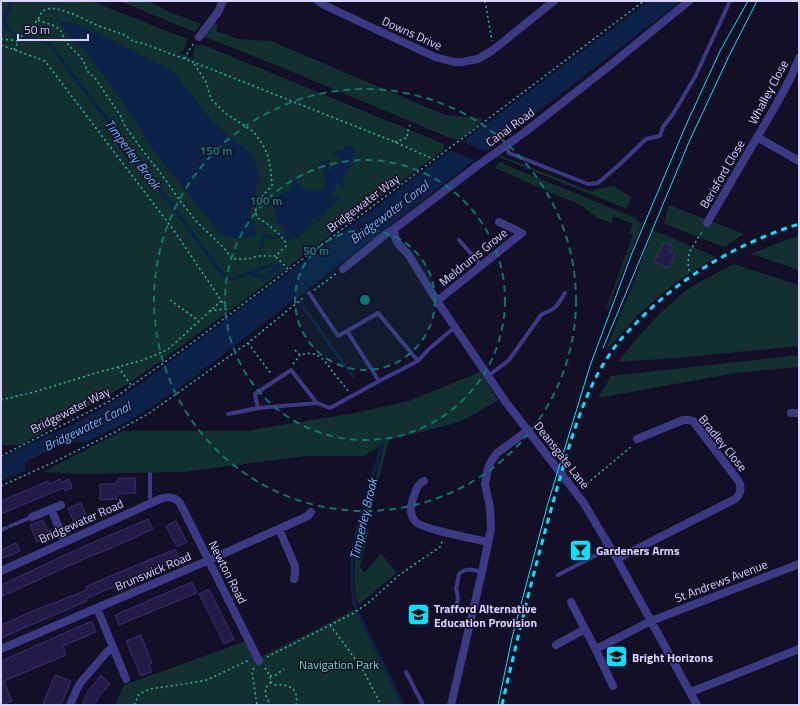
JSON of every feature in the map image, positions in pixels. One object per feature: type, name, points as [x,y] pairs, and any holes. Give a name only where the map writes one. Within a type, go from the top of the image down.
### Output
[{"type":"street","points":[[199,37],[218,12],[223,1]]},
{"type":"street","name":"Downs Drive","points":[[318,1],[435,57],[446,61],[462,62],[478,59],[493,50],[554,1]]},
{"type":"street","name":"Canal Road","points":[[343,269],[386,234],[525,132],[689,1]]},
{"type":"street","name":"Whalley Close","points":[[757,137],[784,90],[799,58]]},
{"type":"street","points":[[757,137],[799,161]]},
{"type":"street","name":"Berisford Close","points":[[707,223],[757,137]]},
{"type":"street","name":"Meldrums Grove","points":[[437,301],[522,233],[499,222]]},
{"type":"street","name":"Deansgate Lane","points":[[394,229],[397,242],[408,254],[437,301],[514,414],[576,492],[591,514],[697,705]]},
{"type":"street","name":"Bradley Close","points":[[617,559],[735,499],[740,493],[741,489],[740,482],[693,421],[683,420],[637,438]]},
{"type":"street","points":[[451,705],[488,542],[490,513],[485,484],[488,468],[497,453],[527,430]]},
{"type":"street","points":[[424,481],[418,485],[411,506],[412,515],[418,524],[444,532],[488,542]]},
{"type":"street","name":"Bridgewater Road","points":[[1,571],[152,502],[162,498],[172,497]]},
{"type":"street","name":"Newton Road","points":[[172,497],[180,502],[259,662]]},
{"type":"street","points":[[32,517],[61,504]]},
{"type":"street","points":[[51,509],[65,542]]},
{"type":"street","name":"Brunswick Road","points":[[1,649],[305,518],[311,512]]},
{"type":"street","points":[[279,529],[295,566],[294,579]]},
{"type":"street","name":"St Andrews Avenue","points":[[596,650],[651,621],[799,564]]},
{"type":"street","points":[[571,602],[613,686]]},
{"type":"street","points":[[97,608],[126,679]]},
{"type":"street","points":[[556,645],[585,629]]},
{"type":"street","points":[[70,705],[82,682],[113,647]]},
{"type":"street","points":[[690,692],[799,649]]},
{"type":"lane","points":[[506,145],[509,153],[588,184],[598,183],[646,139],[660,136],[663,127],[674,114],[695,77],[730,1]]},
{"type":"lane","points":[[459,240],[481,265]]},
{"type":"lane","points":[[309,293],[338,336],[378,313],[418,361]]},
{"type":"lane","points":[[488,376],[509,360],[542,315],[555,308],[565,293]]},
{"type":"lane","points":[[228,414],[258,408],[317,403],[330,408],[418,361],[430,348],[455,327]]},
{"type":"lane","points":[[347,331],[379,381]]},
{"type":"lane","points":[[258,408],[255,394],[292,370],[317,403]]},
{"type":"lane","points":[[150,474],[150,498],[152,502]]},
{"type":"lane","points":[[1,530],[32,517]]},
{"type":"lane","points":[[558,575],[611,548]]},
{"type":"lane","points":[[456,610],[458,597],[456,589],[460,572],[467,570],[482,572]]},
{"type":"lane","points":[[406,672],[423,705]]},
{"type":"path","points":[[485,1],[493,50]]},
{"type":"path","name":"Bridgewater Way","points":[[1,456],[110,401],[132,386],[232,314],[644,1]]},
{"type":"path","points":[[14,50],[23,35],[38,20],[42,11],[51,8],[61,10],[101,27],[125,35],[134,42],[140,42],[193,62],[395,142],[435,160]]},
{"type":"path","points":[[38,20],[55,26],[61,31],[65,41],[83,60],[88,72],[95,78],[120,115],[125,126],[181,202],[196,221],[224,248],[232,259],[248,259],[258,256],[276,256],[286,246],[286,242],[277,231],[258,218],[256,213],[258,202],[272,186],[268,156],[264,145],[254,132],[225,113],[211,99],[206,82],[193,62]]},
{"type":"path","points":[[185,59],[188,52],[199,37]]},
{"type":"path","points":[[1,39],[19,40]]},
{"type":"path","points":[[1,45],[45,61],[175,232],[226,309],[232,314]]},
{"type":"path","points":[[395,142],[408,137],[407,134],[410,125]]},
{"type":"path","points":[[689,271],[689,253],[707,223]]},
{"type":"path","points":[[276,256],[289,270]]},
{"type":"path","points":[[1,486],[52,463],[148,414],[248,342],[309,293],[343,269]]},
{"type":"path","points":[[170,300],[199,321]]},
{"type":"path","points":[[1,400],[34,392],[142,360],[166,350],[221,301]]},
{"type":"path","points":[[209,311],[226,309]]},
{"type":"path","points":[[248,342],[276,380]]},
{"type":"path","points":[[295,350],[300,355]]},
{"type":"path","points":[[292,370],[293,364],[300,355],[306,353],[314,354],[323,359],[353,395]]},
{"type":"path","points":[[118,367],[132,386]]},
{"type":"path","points":[[576,492],[631,447],[637,438]]},
{"type":"path","points":[[257,705],[252,672],[259,662],[352,614],[367,604],[398,576],[441,546],[444,532]]},
{"type":"path","points":[[330,625],[362,668],[380,705]]},
{"type":"path","points":[[134,705],[139,694],[150,688],[207,680],[252,658],[259,662],[265,669],[274,685],[289,686],[295,690],[296,705]]},
{"type":"path","points":[[270,676],[276,675],[284,669]]},
{"type":"path","points":[[271,682],[266,688],[268,701],[271,705]]},
{"type":"green space","points":[[1,1],[91,1],[187,39],[184,50],[180,53],[194,59],[193,54],[195,46],[201,44],[444,144],[443,150],[227,313],[131,382],[20,445],[1,445]]},
{"type":"green space","points":[[119,1],[148,1],[170,12],[201,24],[195,32]]},
{"type":"green space","points":[[213,22],[218,25],[216,31],[239,39],[271,41],[445,115],[482,118],[479,125],[458,140],[450,138],[283,68],[202,36]]},
{"type":"green space","points":[[499,155],[593,192],[595,189],[614,186],[631,197],[627,209],[499,157]]},
{"type":"green space","points":[[499,162],[636,218],[642,223],[607,310],[606,308],[633,235],[629,233],[633,224],[614,216],[611,223],[598,218],[580,205],[495,168]]},
{"type":"green space","points":[[669,205],[744,234],[725,247],[664,224]]},
{"type":"green space","points":[[653,230],[716,257],[676,282],[641,312],[606,350],[634,282]]},
{"type":"green space","points":[[799,236],[799,270],[751,254],[786,240]]},
{"type":"green space","points":[[733,264],[799,285],[799,346],[677,358],[618,362],[651,322],[670,304],[690,288]]},
{"type":"green space","points":[[799,355],[799,367],[736,373],[598,398],[611,376]]},
{"type":"green space","points":[[480,372],[498,400],[468,418],[449,425],[389,441],[366,525],[369,530],[360,567],[364,573],[381,554],[397,573],[358,605],[354,586],[354,566],[357,546],[384,444],[364,456],[306,456],[184,472],[78,474],[43,472],[122,431],[245,431],[355,413],[409,401]]},
{"type":"green space","name":"Navigation Park","points":[[357,608],[404,705],[115,705],[124,685],[246,641],[256,659]]},
{"type":"water","name":"Bridgewater Canal","points":[[649,1],[681,1],[186,383],[124,424],[86,442],[66,443],[29,460],[25,465],[25,471],[1,481],[1,457],[72,425],[111,403],[142,383]]},
{"type":"water","points":[[57,20],[82,26],[173,71],[211,120],[253,156],[260,177],[253,198],[250,217],[257,230],[255,236],[239,239],[218,232],[152,148],[131,114],[87,52],[73,40]]},
{"type":"water","points":[[344,145],[347,147],[350,145],[355,151],[353,161],[342,180],[345,184],[343,188],[336,184],[334,192],[330,194],[334,197],[340,197],[334,205],[329,207],[327,212],[318,222],[316,218],[313,218],[310,225],[297,238],[290,239],[285,234],[283,225],[277,225],[277,219],[273,208],[276,201],[283,191],[289,192],[292,187],[290,179],[295,178],[295,181],[300,187],[317,192],[326,187],[323,168],[319,160],[323,162],[329,161],[327,171],[331,169],[341,160],[333,153],[333,148],[335,152],[338,149],[344,150]]},
{"type":"pier","points":[[461,141],[487,152],[477,161],[449,150]]},
{"type":"building","points":[[664,242],[671,245],[669,251],[675,254],[669,268],[655,262]]},
{"type":"building","points":[[118,478],[135,478],[136,493],[117,494],[117,499],[100,500],[100,484],[116,484]]},
{"type":"building","points":[[60,479],[62,482],[69,479],[72,488],[65,491],[63,488],[1,514],[1,501],[48,481],[49,484]]},
{"type":"building","points":[[81,503],[88,519],[75,525],[68,508]]},
{"type":"building","points":[[148,519],[153,529],[3,596],[1,585],[80,548]]},
{"type":"building","points":[[43,520],[50,536],[37,542],[30,525]]},
{"type":"building","points":[[176,521],[187,542],[177,547],[166,526]]},
{"type":"building","points":[[16,543],[20,551],[1,559],[1,550]]},
{"type":"building","points":[[175,549],[180,560],[171,565],[170,563],[124,584],[108,589],[86,599],[87,601],[1,638],[1,625],[49,604],[87,590],[86,587],[101,580]]},
{"type":"building","points":[[192,582],[197,593],[119,625],[115,615]]},
{"type":"building","points":[[209,589],[234,639],[224,644],[199,594]]},
{"type":"building","points":[[92,621],[96,632],[63,646],[66,655],[4,681],[12,701],[1,705],[1,661]]},
{"type":"building","points":[[141,635],[152,663],[149,664],[152,672],[141,676],[126,641]]},
{"type":"building","points":[[55,675],[71,681],[61,705],[47,705],[43,703]]},
{"type":"building","points":[[101,675],[110,684],[98,698],[95,705],[82,705],[88,691]]},
{"type":"waterway","name":"Timperley Brook","points":[[12,1],[4,19],[6,26],[17,37],[35,38],[51,45],[137,158],[222,274],[228,278],[236,278],[271,265],[280,274]]},
{"type":"waterway","points":[[261,247],[264,235],[273,238],[280,235],[290,239]]},
{"type":"waterway","points":[[249,274],[267,278],[281,264],[285,268]]},
{"type":"waterway","name":"Timperley Brook","points":[[300,302],[353,377]]},
{"type":"waterway","name":"Timperley Brook","points":[[382,444],[357,530],[352,562],[352,585],[354,604],[403,705]]},
{"type":"tram line","points":[[498,705],[512,638],[548,503],[590,366],[632,253],[686,125],[720,51],[748,1]]},
{"type":"tram line","points":[[603,348],[689,142],[729,56],[757,1]]},
{"type":"railway","points":[[502,705],[550,512],[579,416],[602,366],[618,343],[638,321],[655,305],[692,276],[733,251],[754,241],[799,224]]},
{"type":"place","name":"Gardeners Arms","points":[[580,550]]},
{"type":"place","name":"Trafford Alternative Education Provision","points":[[419,615]]},
{"type":"place","name":"Bright Horizons","points":[[616,657]]}]
